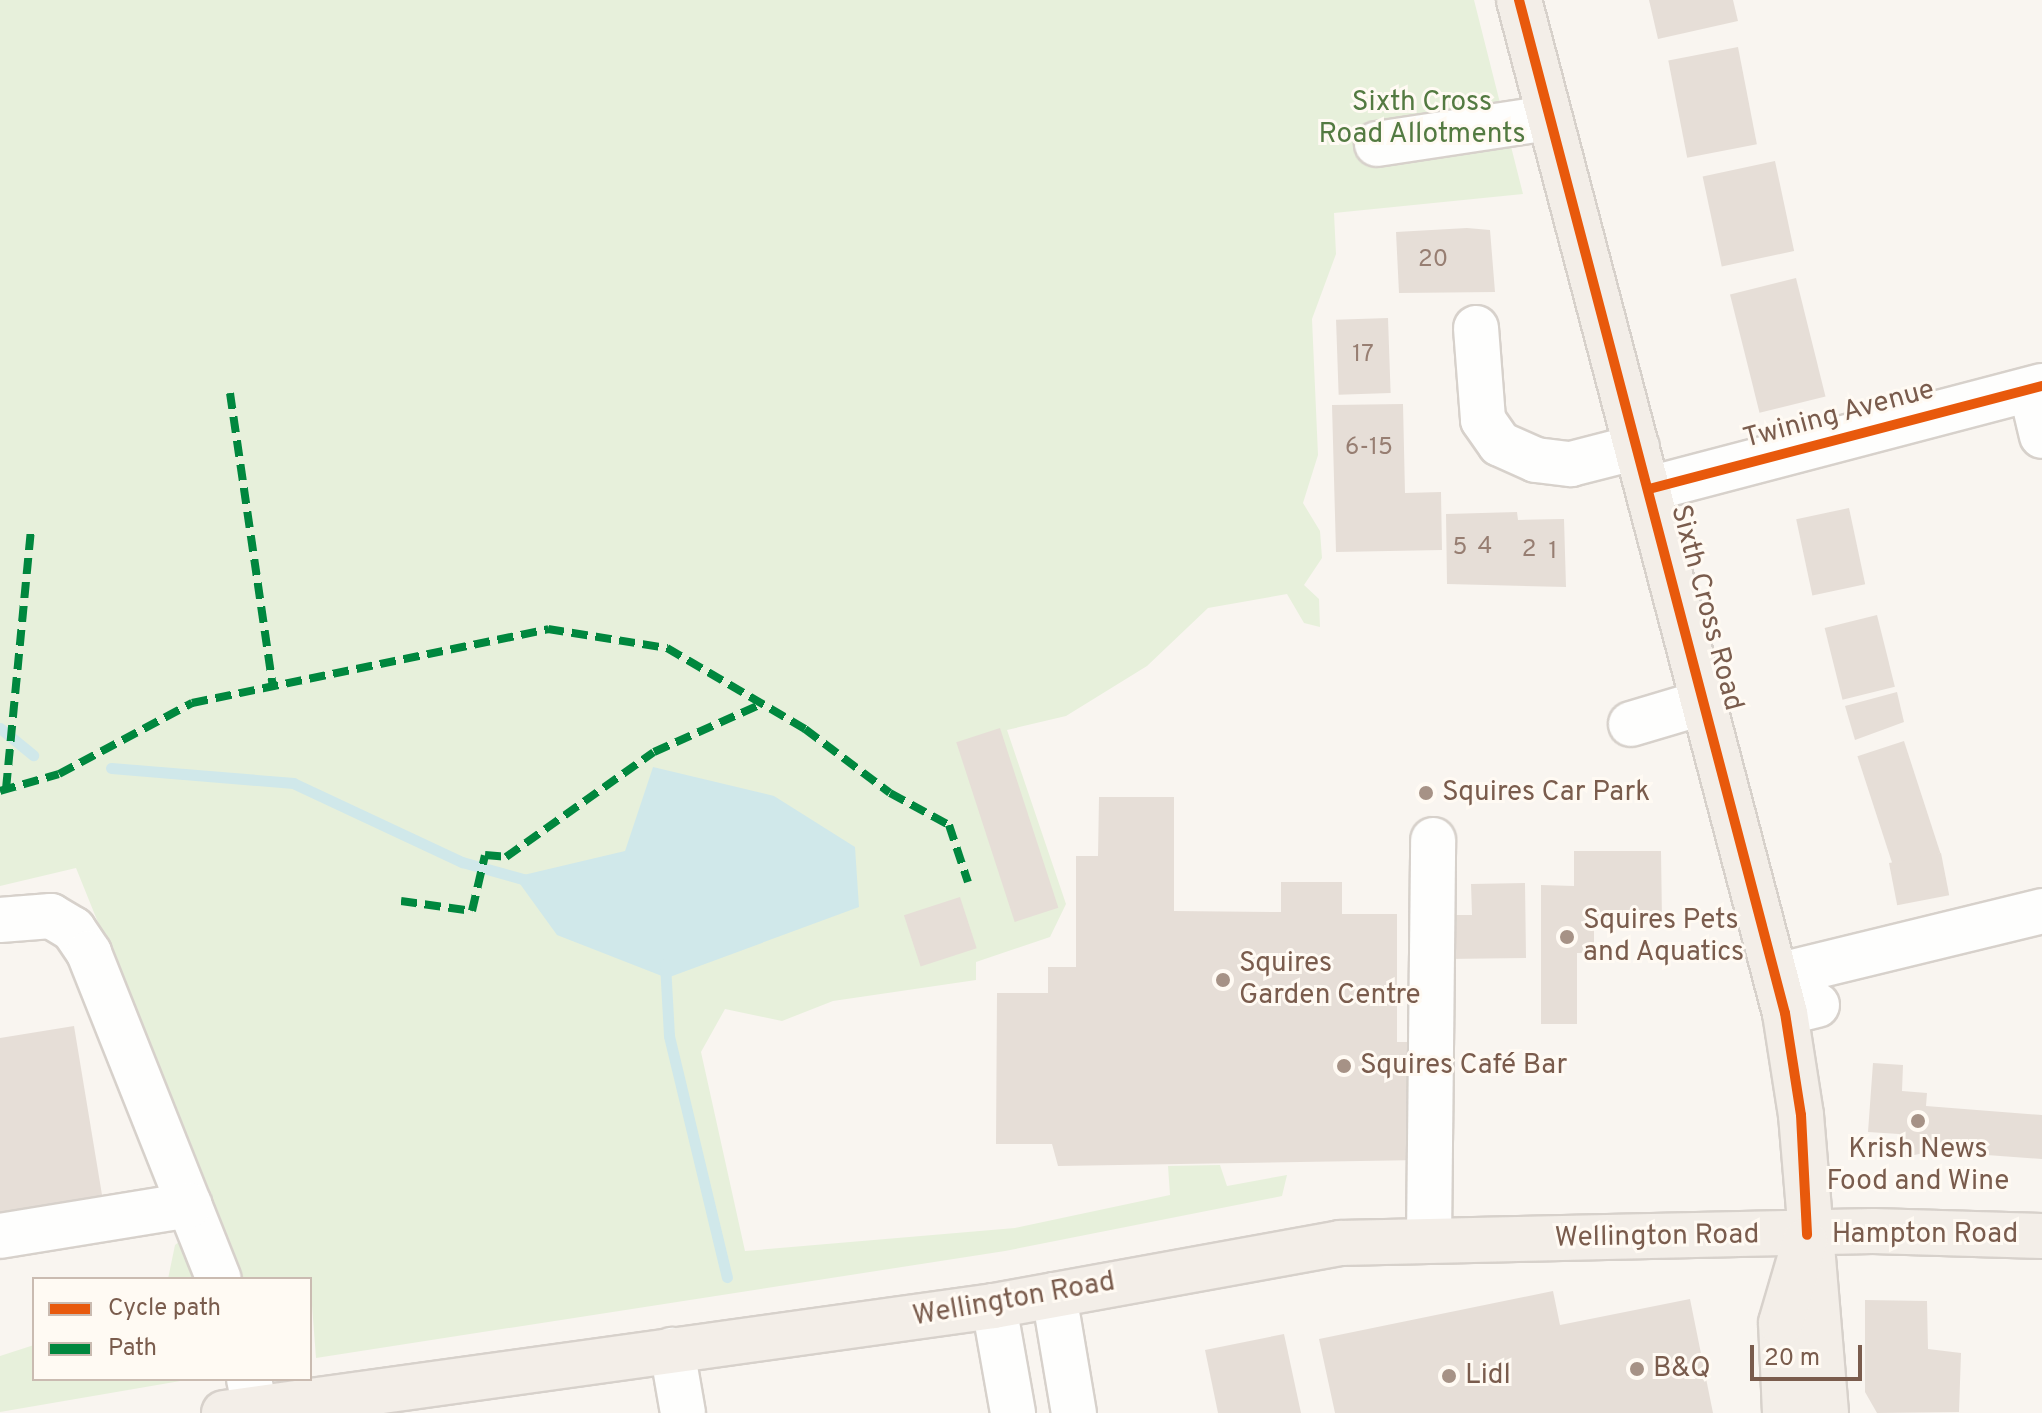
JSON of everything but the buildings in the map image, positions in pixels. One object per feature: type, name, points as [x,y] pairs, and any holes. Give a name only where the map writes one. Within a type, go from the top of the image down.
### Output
[{"type":"main road","name":"Sixth Cross Road","points":[[1519,0],[1637,447],[1793,998],[1807,1235],[1826,1413]]},
{"type":"main road","name":"Wellington Road","points":[[243,1400],[672,1350],[994,1306],[1266,1251],[1429,1239],[1807,1235]]},
{"type":"main road","name":"Hampton Road","points":[[1807,1235],[2042,1236]]},
{"type":"main road","points":[[1785,1413],[1781,1323],[1807,1235]]},
{"type":"street","points":[[1377,144],[1548,118]]},
{"type":"street","points":[[1476,328],[1483,420],[1500,444],[1536,460],[1571,464],[1637,447]]},
{"type":"street","points":[[2037,388],[2042,436]]},
{"type":"street","name":"Twining Avenue","points":[[1649,489],[2037,388]]},
{"type":"street","points":[[1631,724],[1708,701]]},
{"type":"street","points":[[1429,1239],[1433,840]]},
{"type":"street","points":[[1793,998],[2042,911]]},
{"type":"street","points":[[0,920],[51,916],[73,929],[218,1277]]},
{"type":"street","points":[[0,1236],[189,1205]]},
{"type":"street","points":[[1054,1295],[1074,1413]]},
{"type":"street","points":[[994,1306],[1013,1413]]},
{"type":"street","points":[[672,1350],[683,1413]]},
{"type":"green space","name":"Sixth Cross Road Allotments","points":[[0,0],[1474,0],[1523,194],[1334,213],[1336,254],[1312,319],[1318,455],[1303,503],[1320,531],[1322,558],[1304,585],[1319,599],[1320,627],[1304,623],[1287,594],[1208,608],[1147,666],[1066,716],[1007,730],[1066,904],[1050,937],[976,962],[976,980],[833,1001],[782,1021],[725,1009],[701,1052],[745,1251],[1015,1228],[1170,1195],[1168,1166],[1220,1165],[1227,1186],[1287,1175],[1282,1196],[1005,1251],[316,1358],[312,1277],[241,1277],[76,868],[0,886]]},
{"type":"green space","points":[[193,1231],[212,1277],[168,1277],[175,1245]]},
{"type":"green space","points":[[32,1346],[32,1381],[180,1381],[0,1412],[0,1356]]},
{"type":"water","points":[[653,767],[774,796],[855,847],[859,907],[667,978],[557,935],[515,877],[625,851]]},
{"type":"waterway","points":[[0,728],[33,755]]},
{"type":"waterway","points":[[111,768],[293,783],[462,862],[530,881]]},
{"type":"waterway","points":[[665,964],[669,1036],[727,1277]]},
{"type":"marked path","points":[[230,393],[273,686]]},
{"type":"marked path","points":[[6,789],[31,530]]},
{"type":"marked path","points":[[0,791],[59,774],[192,703],[548,629],[667,648],[805,729],[890,793],[949,825],[968,882]]},
{"type":"marked path","points":[[401,901],[472,911],[485,855],[506,857],[654,752],[759,705]]},
{"type":"cycle path","points":[[1519,0],[1785,1013],[1801,1115],[1807,1235]]},
{"type":"cycle path","points":[[1649,489],[2042,386]]},
{"type":"place","name":"Squires Car Park","points":[[1426,793]]},
{"type":"place","name":"Squires Pets and Aquatics","points":[[1567,937]]},
{"type":"place","name":"Squires Garden Centre","points":[[1223,980]]},
{"type":"place","name":"Squires Café Bar","points":[[1344,1066]]},
{"type":"place","name":"Krish News Food and Wine","points":[[1918,1121]]},
{"type":"place","name":"B&Q","points":[[1637,1369]]},
{"type":"place","name":"Lidl","points":[[1449,1376]]}]
